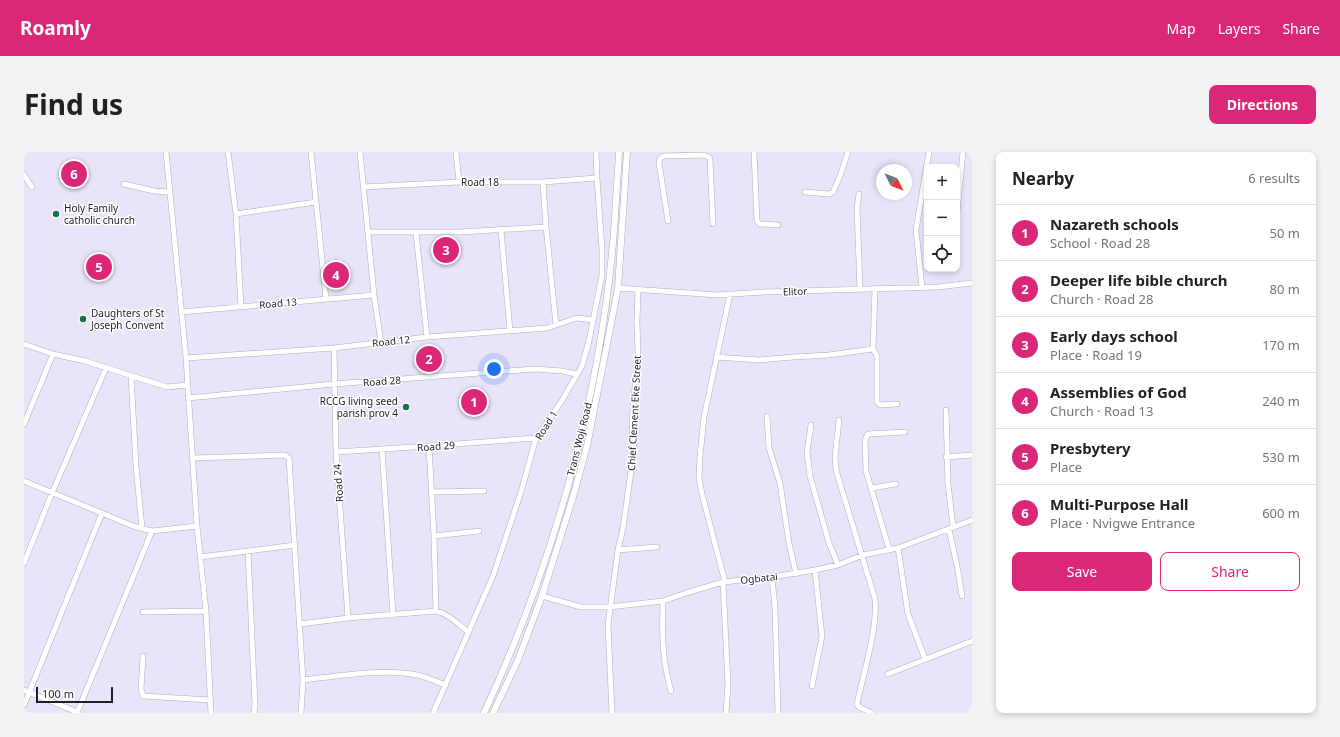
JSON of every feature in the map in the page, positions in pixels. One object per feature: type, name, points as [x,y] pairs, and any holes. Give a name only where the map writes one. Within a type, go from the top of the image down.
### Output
[{"type":"main road","name":"Trans Woji Road","points":[[484,713],[533,597],[564,501],[584,421],[603,328],[609,285],[619,152]]},
{"type":"main road","name":"Trans Woji Road","points":[[493,713],[518,660],[542,596],[573,498],[587,446],[618,288],[627,152]]},
{"type":"main road","points":[[491,699],[498,703]]},
{"type":"street","points":[[166,152],[186,358],[197,526],[206,611],[211,713]]},
{"type":"street","points":[[228,152],[236,214],[240,307]]},
{"type":"street","points":[[311,152],[326,299]]},
{"type":"street","points":[[360,152],[374,295],[381,343]]},
{"type":"street","points":[[456,152],[459,182]]},
{"type":"street","name":"Road 1","points":[[433,713],[493,576],[521,492],[536,438],[561,402],[582,366],[589,341],[602,274],[596,152]]},
{"type":"street","points":[[754,152],[757,221],[760,224],[778,225]]},
{"type":"street","points":[[806,192],[829,194],[833,192],[848,152]]},
{"type":"street","points":[[922,287],[916,230],[929,152]]},
{"type":"street","points":[[958,200],[963,152]]},
{"type":"street","points":[[668,221],[660,159],[663,156],[682,153],[709,157],[713,224]]},
{"type":"street","points":[[24,175],[32,187]]},
{"type":"street","name":"Road 18","points":[[363,187],[459,182],[543,182],[597,178]]},
{"type":"street","points":[[543,182],[556,325]]},
{"type":"street","points":[[124,184],[154,191],[169,192]]},
{"type":"street","points":[[859,194],[856,208],[860,289]]},
{"type":"street","points":[[236,214],[316,202]]},
{"type":"street","points":[[368,232],[460,232],[546,227]]},
{"type":"street","points":[[501,230],[510,331]]},
{"type":"street","points":[[416,233],[427,337]]},
{"type":"street","name":"Elitor","points":[[618,288],[705,295],[922,287],[972,283]]},
{"type":"street","points":[[875,288],[873,349],[877,356],[877,402],[880,404],[897,404]]},
{"type":"street","name":"Chief Clement Eke Street","points":[[612,713],[608,625],[634,450],[632,421],[638,354],[638,289]]},
{"type":"street","points":[[726,713],[728,685],[724,582],[702,494],[700,478],[700,445],[704,417],[730,294]]},
{"type":"street","name":"Road 13","points":[[181,312],[374,295]]},
{"type":"street","name":"Road 12","points":[[186,358],[334,348],[427,337],[548,328],[577,318],[593,320]]},
{"type":"street","points":[[24,344],[53,354],[85,361],[167,387],[187,385]]},
{"type":"street","name":"Road 24","points":[[334,348],[336,452],[348,618]]},
{"type":"street","points":[[716,357],[759,360],[829,355],[873,349]]},
{"type":"street","points":[[24,424],[53,354]]},
{"type":"street","points":[[24,563],[52,493],[106,368]]},
{"type":"street","name":"Road 28","points":[[188,398],[334,384],[535,370],[562,371],[576,374]]},
{"type":"street","points":[[131,376],[136,466],[142,528]]},
{"type":"street","points":[[946,410],[948,497],[951,528],[962,596]]},
{"type":"street","points":[[767,416],[770,448],[780,483],[789,543],[796,574]]},
{"type":"street","points":[[839,420],[835,464],[863,555],[876,605],[872,638],[857,704],[859,707],[872,713]]},
{"type":"street","points":[[811,426],[807,452],[810,476],[829,543],[838,565]]},
{"type":"street","points":[[889,549],[866,466],[866,436],[868,434],[905,432]]},
{"type":"street","name":"Road 29","points":[[336,452],[536,438]]},
{"type":"street","points":[[429,446],[436,611]]},
{"type":"street","points":[[382,449],[393,615]]},
{"type":"street","points":[[192,458],[285,455],[289,458],[303,680],[301,713]]},
{"type":"street","points":[[946,457],[972,455]]},
{"type":"street","points":[[24,481],[102,513],[152,531],[197,526]]},
{"type":"street","points":[[872,488],[896,484]]},
{"type":"street","points":[[432,492],[484,490]]},
{"type":"street","points":[[24,704],[26,691],[102,513]]},
{"type":"street","name":"Ogbatai","points":[[542,596],[581,607],[610,608],[663,601],[686,592],[724,582],[796,574],[838,565],[863,555],[898,548],[972,520]]},
{"type":"street","points":[[26,691],[77,713],[152,531]]},
{"type":"street","points":[[434,536],[479,532]]},
{"type":"street","points":[[200,557],[295,545]]},
{"type":"street","points":[[618,550],[657,547]]},
{"type":"street","points":[[898,548],[908,614],[925,659]]},
{"type":"street","points":[[248,551],[255,704],[254,713]]},
{"type":"street","points":[[812,686],[822,636],[815,570]]},
{"type":"street","points":[[772,577],[775,608],[778,713]]},
{"type":"street","points":[[663,601],[663,650],[666,673],[671,692]]},
{"type":"street","points":[[143,612],[206,611]]},
{"type":"street","points":[[300,624],[348,618],[436,611],[449,616],[468,632]]},
{"type":"street","points":[[888,674],[972,640]]},
{"type":"street","points":[[143,656],[141,689],[143,696],[210,700]]},
{"type":"street","points":[[303,680],[370,673],[397,672],[417,675],[446,685]]},
{"type":"place","name":"Multi-Purpose Hall","points":[[74,174]]},
{"type":"place","name":"Holy Family catholic church","points":[[56,214]]},
{"type":"place","name":"Early days school","points":[[446,250]]},
{"type":"place","name":"Presbytery","points":[[99,267]]},
{"type":"place","name":"Assemblies of God","points":[[336,275]]},
{"type":"place","name":"Daughters of St Joseph Convent","points":[[83,319]]},
{"type":"place","name":"Deeper life bible church","points":[[429,359]]},
{"type":"place","name":"Nazareth schools","points":[[474,402]]},
{"type":"place","name":"RCCG living seed parish prov 4","points":[[406,407]]}]
